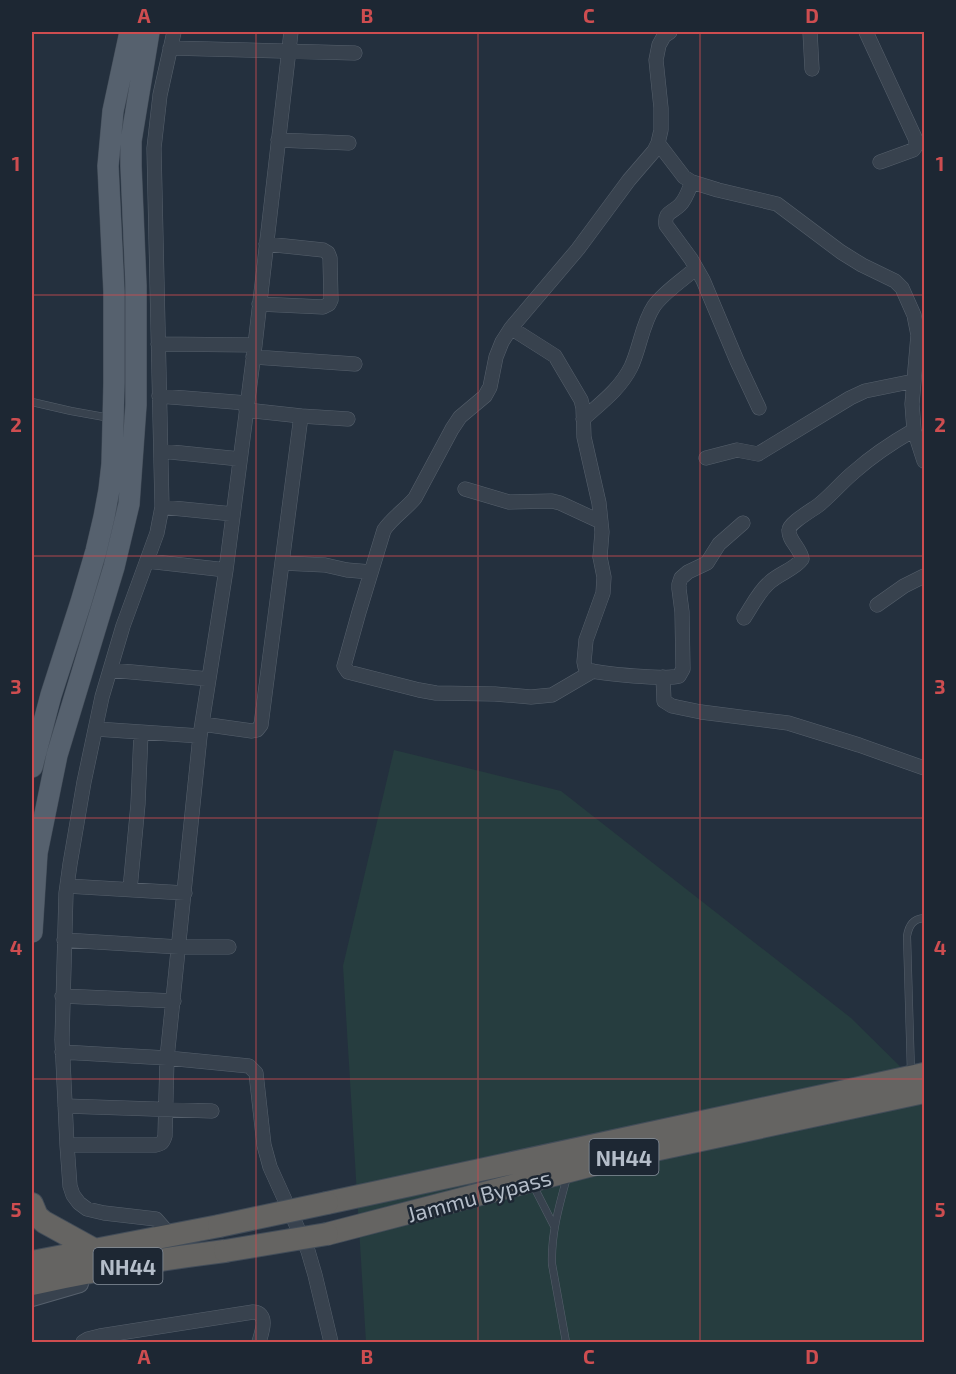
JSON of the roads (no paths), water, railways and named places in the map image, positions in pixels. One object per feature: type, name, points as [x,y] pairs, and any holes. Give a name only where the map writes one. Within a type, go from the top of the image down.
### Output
[{"type":"highway","name":"Jammu Bypass","points":[[32,1284],[126,1266],[327,1234],[920,1081]]},
{"type":"highway","name":"Jammu Bypass","points":[[32,1262],[219,1226],[920,1081]]},
{"type":"highway","points":[[32,1204],[37,1216],[44,1222],[93,1249]]},
{"type":"main road","points":[[32,767],[51,694],[81,602],[105,517],[110,490],[114,292],[108,166],[113,111],[130,32]]},
{"type":"main road","points":[[32,932],[37,853],[57,755],[114,567],[129,504],[136,393],[136,286],[131,141],[149,32]]},
{"type":"street","points":[[170,1235],[156,1220],[87,1209],[73,1195],[70,1186],[62,1052],[67,886],[84,782],[102,697],[123,626],[157,533],[162,507],[154,148],[160,95],[174,32]]},
{"type":"street","points":[[67,1145],[160,1144],[164,1142],[167,1058],[201,730],[226,570],[291,32]]},
{"type":"street","points":[[593,671],[552,695],[531,697],[436,693],[348,672],[344,666],[368,572],[384,530],[415,498],[460,417],[485,396],[490,387],[496,357],[511,328],[578,249],[629,180],[654,151],[661,130],[656,60],[659,45],[664,36],[670,32]]},
{"type":"street","points":[[810,32],[812,69]]},
{"type":"street","points":[[866,32],[916,141],[913,150],[880,162]]},
{"type":"street","points":[[170,48],[355,53]]},
{"type":"street","points":[[278,140],[349,143]]},
{"type":"street","points":[[658,143],[678,171],[692,182],[777,204],[841,252],[862,265],[895,280],[902,288],[915,315],[921,342],[912,404],[914,430],[924,461]]},
{"type":"street","points":[[692,182],[680,205],[667,215],[665,222],[691,258],[703,280],[759,408]]},
{"type":"street","points":[[259,304],[323,307],[331,300],[328,253],[323,250],[267,244]]},
{"type":"street","points":[[583,418],[618,387],[630,368],[654,306],[696,268]]},
{"type":"street","points":[[511,328],[555,356],[581,400],[584,437],[599,503],[602,532],[600,556],[604,577],[604,586],[584,651],[585,667],[588,670],[663,678],[679,676],[683,669],[682,612],[679,589],[681,578],[688,572],[707,564],[719,544],[743,523]]},
{"type":"street","points":[[158,344],[254,351],[355,364]]},
{"type":"street","points":[[706,458],[737,450],[758,454],[850,398],[866,391],[914,381]]},
{"type":"street","points":[[159,396],[301,416],[348,419]]},
{"type":"street","points":[[96,729],[141,733],[201,730],[252,731],[257,730],[261,725],[301,416]]},
{"type":"street","points":[[744,618],[770,582],[802,559],[802,554],[793,541],[789,528],[873,457],[914,430]]},
{"type":"street","points":[[161,452],[240,459]]},
{"type":"street","points":[[465,489],[509,502],[552,501],[601,522]]},
{"type":"street","points":[[162,507],[233,514]]},
{"type":"street","points":[[147,561],[226,570]]},
{"type":"street","points":[[282,563],[325,565],[368,572]]},
{"type":"street","points":[[877,604],[924,576]]},
{"type":"street","points":[[110,670],[209,679]]},
{"type":"street","points":[[663,678],[664,701],[672,706],[788,723],[924,768]]},
{"type":"street","points":[[130,889],[138,804],[141,733]]},
{"type":"street","points":[[67,886],[185,893]]},
{"type":"street","points":[[64,940],[180,947],[229,947]]},
{"type":"street","points":[[63,996],[174,1001]]},
{"type":"street","points":[[62,1052],[232,1064],[249,1066],[256,1072],[264,1145],[270,1167],[308,1251],[331,1342]]},
{"type":"street","points":[[65,1106],[212,1111]]},
{"type":"street","points":[[32,1298],[92,1280],[126,1266]]},
{"type":"street","points":[[83,1342],[108,1335],[253,1312],[258,1312],[263,1319],[259,1342]]},
{"type":"lane","points":[[32,402],[113,418]]},
{"type":"lane","points":[[920,1081],[906,936],[914,921],[924,918]]},
{"type":"lane","points":[[566,1342],[552,1264],[552,1240],[568,1172]]},
{"type":"lane","points":[[531,1182],[554,1226]]}]
